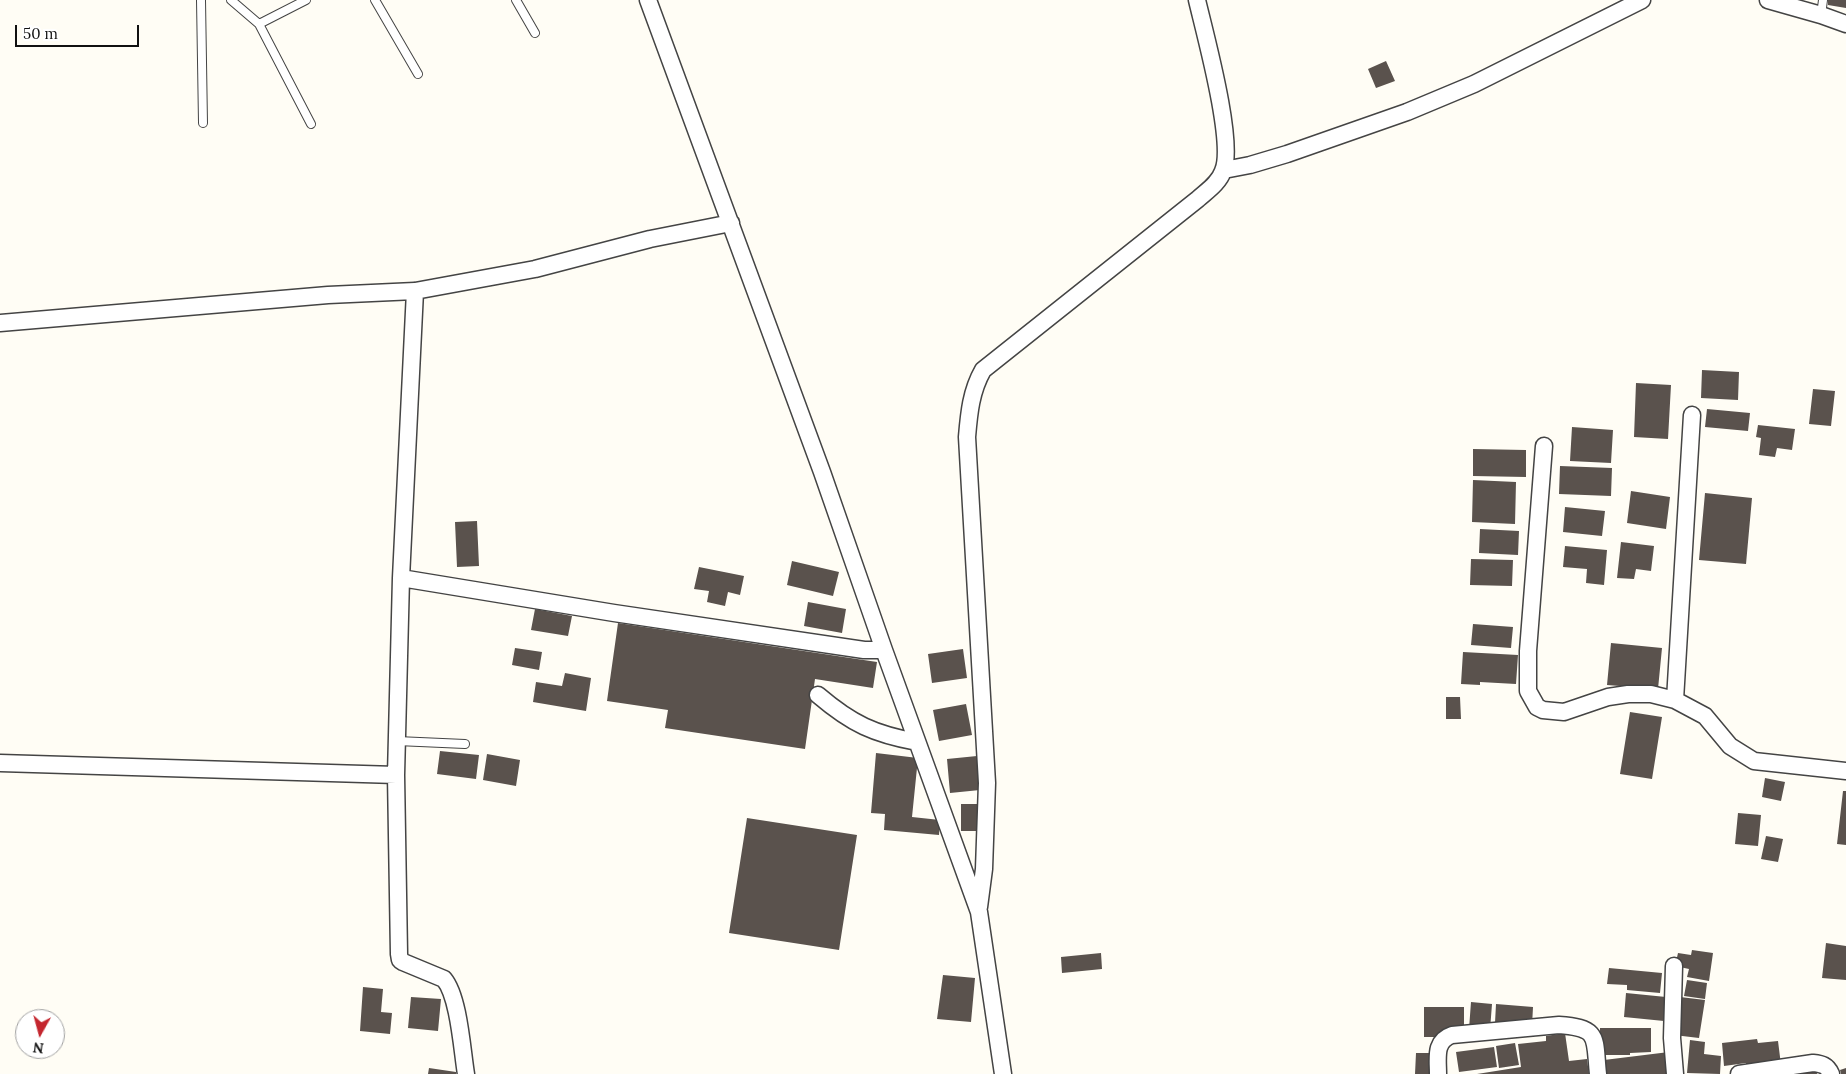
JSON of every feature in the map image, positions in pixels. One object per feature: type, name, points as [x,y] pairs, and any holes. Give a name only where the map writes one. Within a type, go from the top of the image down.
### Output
[{"type":"street","points":[[648,0],[822,472],[979,912],[1003,1074]]},
{"type":"street","points":[[979,912],[984,869],[987,783],[967,437],[975,384],[983,370],[1002,353],[1198,199],[1217,181],[1224,170],[1226,155],[1224,127],[1198,0]]},
{"type":"street","points":[[1224,170],[1250,165],[1287,154],[1407,112],[1474,84],[1642,0]]},
{"type":"street","points":[[1768,0],[1822,7],[1846,24]]},
{"type":"street","points":[[0,323],[328,295],[415,291],[535,269],[650,239],[731,223]]},
{"type":"street","points":[[415,291],[401,578],[396,775],[399,958],[444,980],[449,985],[456,1012],[466,1074]]},
{"type":"street","points":[[1675,700],[1692,415]]},
{"type":"street","points":[[1544,446],[1528,651],[1528,691],[1536,707],[1542,710],[1564,712],[1618,695],[1651,694],[1675,700],[1705,716],[1730,746],[1754,761],[1846,771]]},
{"type":"street","points":[[401,578],[864,650],[884,650]]},
{"type":"street","points":[[818,696],[864,728],[887,736],[917,742]]},
{"type":"street","points":[[0,763],[396,775]]},
{"type":"street","points":[[1674,966],[1672,1038],[1674,1074]]},
{"type":"street","points":[[1438,1074],[1439,1047],[1441,1040],[1445,1037],[1560,1025],[1576,1026],[1591,1032],[1594,1038],[1598,1074]]},
{"type":"street","points":[[1739,1074],[1813,1063],[1827,1067],[1831,1074]]},
{"type":"lane","points":[[201,0],[203,123]]},
{"type":"lane","points":[[231,0],[259,24],[311,124]]},
{"type":"lane","points":[[259,24],[306,0]]},
{"type":"lane","points":[[375,0],[418,74]]},
{"type":"lane","points":[[516,0],[535,33]]},
{"type":"lane","points":[[397,741],[465,744]]},
{"type":"building","points":[[1828,0],[1846,0],[1846,8],[1828,5]]},
{"type":"building","points":[[1386,61],[1395,81],[1376,88],[1368,69]]},
{"type":"building","points":[[1702,370],[1739,372],[1738,400],[1701,398]]},
{"type":"building","points":[[1636,383],[1671,385],[1668,439],[1634,437]]},
{"type":"building","points":[[1813,389],[1835,391],[1831,426],[1809,424]]},
{"type":"building","points":[[1707,409],[1750,413],[1748,431],[1705,427]]},
{"type":"building","points":[[1758,425],[1795,429],[1792,450],[1777,448],[1775,457],[1759,455],[1761,438],[1756,437]]},
{"type":"building","points":[[1572,427],[1613,430],[1611,463],[1570,461]]},
{"type":"building","points":[[1473,449],[1526,450],[1526,477],[1473,476]]},
{"type":"building","points":[[1560,466],[1612,468],[1611,496],[1559,494]]},
{"type":"building","points":[[1473,480],[1516,482],[1515,524],[1472,522]]},
{"type":"building","points":[[1631,491],[1670,497],[1666,529],[1627,523]]},
{"type":"building","points":[[1705,493],[1752,498],[1746,564],[1699,560]]},
{"type":"building","points":[[1565,507],[1605,511],[1602,536],[1563,532]]},
{"type":"building","points":[[477,521],[479,566],[457,567],[455,522]]},
{"type":"building","points":[[1480,529],[1519,531],[1518,555],[1479,553]]},
{"type":"building","points":[[1621,542],[1654,546],[1651,571],[1636,569],[1634,579],[1617,578]]},
{"type":"building","points":[[1565,546],[1607,550],[1604,585],[1586,583],[1587,569],[1563,567]]},
{"type":"building","points":[[1471,559],[1513,560],[1512,586],[1470,585]]},
{"type":"building","points":[[792,561],[839,572],[833,596],[787,585]]},
{"type":"building","points":[[699,567],[744,576],[740,595],[728,592],[725,606],[707,602],[709,591],[694,589]]},
{"type":"building","points":[[808,602],[846,609],[842,633],[804,626]]},
{"type":"building","points":[[535,609],[572,616],[568,636],[531,630]]},
{"type":"building","points":[[618,623],[877,662],[873,688],[815,679],[805,749],[665,728],[668,710],[607,701]]},
{"type":"building","points":[[1473,624],[1513,627],[1511,648],[1471,645]]},
{"type":"building","points":[[1611,643],[1662,648],[1658,689],[1607,685]]},
{"type":"building","points":[[515,648],[542,652],[539,670],[512,665]]},
{"type":"building","points":[[963,649],[967,678],[932,683],[928,654]]},
{"type":"building","points":[[1463,652],[1518,655],[1516,684],[1480,682],[1480,685],[1461,684]]},
{"type":"building","points":[[565,673],[591,678],[586,711],[533,702],[536,682],[562,686]]},
{"type":"building","points":[[1446,697],[1460,697],[1461,719],[1446,719]]},
{"type":"building","points":[[966,704],[972,735],[939,741],[933,710]]},
{"type":"building","points":[[1630,712],[1662,717],[1652,779],[1620,774]]},
{"type":"building","points":[[440,751],[479,755],[476,779],[437,774]]},
{"type":"building","points":[[876,753],[918,758],[912,817],[940,820],[939,835],[884,830],[885,814],[871,813]]},
{"type":"building","points":[[487,754],[520,760],[516,786],[483,780]]},
{"type":"building","points":[[977,756],[980,790],[950,793],[947,759]]},
{"type":"building","points":[[1765,778],[1785,782],[1781,801],[1762,797]]},
{"type":"building","points":[[1843,791],[1846,791],[1846,845],[1837,844]]},
{"type":"building","points":[[961,804],[982,804],[982,831],[961,831]]},
{"type":"building","points":[[1738,813],[1761,815],[1758,846],[1735,844]]},
{"type":"building","points":[[747,818],[857,835],[839,950],[729,933]]},
{"type":"building","points":[[1766,836],[1783,839],[1778,862],[1761,859]]},
{"type":"building","points":[[1826,943],[1846,946],[1846,980],[1822,978]]},
{"type":"building","points":[[1692,950],[1713,953],[1709,981],[1687,977],[1689,969],[1675,966],[1678,953],[1691,955]]},
{"type":"building","points":[[1101,953],[1102,969],[1062,973],[1061,957]]},
{"type":"building","points":[[1609,968],[1662,973],[1660,993],[1627,990],[1627,985],[1607,984]]},
{"type":"building","points":[[943,975],[975,978],[971,1022],[937,1019]]},
{"type":"building","points":[[1687,980],[1707,983],[1705,999],[1684,996]]},
{"type":"building","points":[[363,987],[383,989],[381,1012],[392,1013],[390,1034],[360,1031]]},
{"type":"building","points":[[1626,993],[1666,997],[1664,1021],[1624,1017]]},
{"type":"building","points":[[411,997],[441,999],[438,1031],[408,1028]]},
{"type":"building","points":[[1680,997],[1705,1000],[1699,1038],[1674,1035]]},
{"type":"building","points":[[1471,1002],[1492,1004],[1490,1030],[1469,1029]]},
{"type":"building","points":[[1496,1004],[1533,1007],[1532,1026],[1495,1023]]},
{"type":"building","points":[[1424,1007],[1464,1007],[1464,1029],[1442,1030],[1442,1037],[1424,1037]]},
{"type":"building","points":[[1600,1028],[1651,1028],[1651,1052],[1630,1053],[1630,1055],[1600,1055]]},
{"type":"building","points":[[1565,1033],[1569,1061],[1587,1059],[1589,1074],[1477,1074],[1521,1067],[1518,1044],[1546,1041],[1546,1036]]},
{"type":"building","points":[[1757,1039],[1758,1043],[1778,1041],[1781,1065],[1746,1070],[1746,1063],[1724,1066],[1722,1043]]},
{"type":"building","points":[[1690,1040],[1705,1042],[1704,1054],[1721,1056],[1720,1074],[1687,1073]]},
{"type":"building","points":[[1515,1043],[1519,1065],[1499,1068],[1496,1046]]},
{"type":"building","points":[[1494,1047],[1497,1067],[1459,1072],[1456,1052]]},
{"type":"building","points":[[1669,1052],[1671,1074],[1606,1074],[1604,1060]]},
{"type":"building","points":[[1416,1053],[1432,1053],[1431,1074],[1415,1074]]},
{"type":"building","points":[[1816,1067],[1817,1074],[1785,1074]]},
{"type":"building","points":[[429,1068],[456,1072],[456,1074],[428,1074]]},
{"type":"building","points":[[1846,1068],[1846,1074],[1841,1074],[1840,1070]]}]
